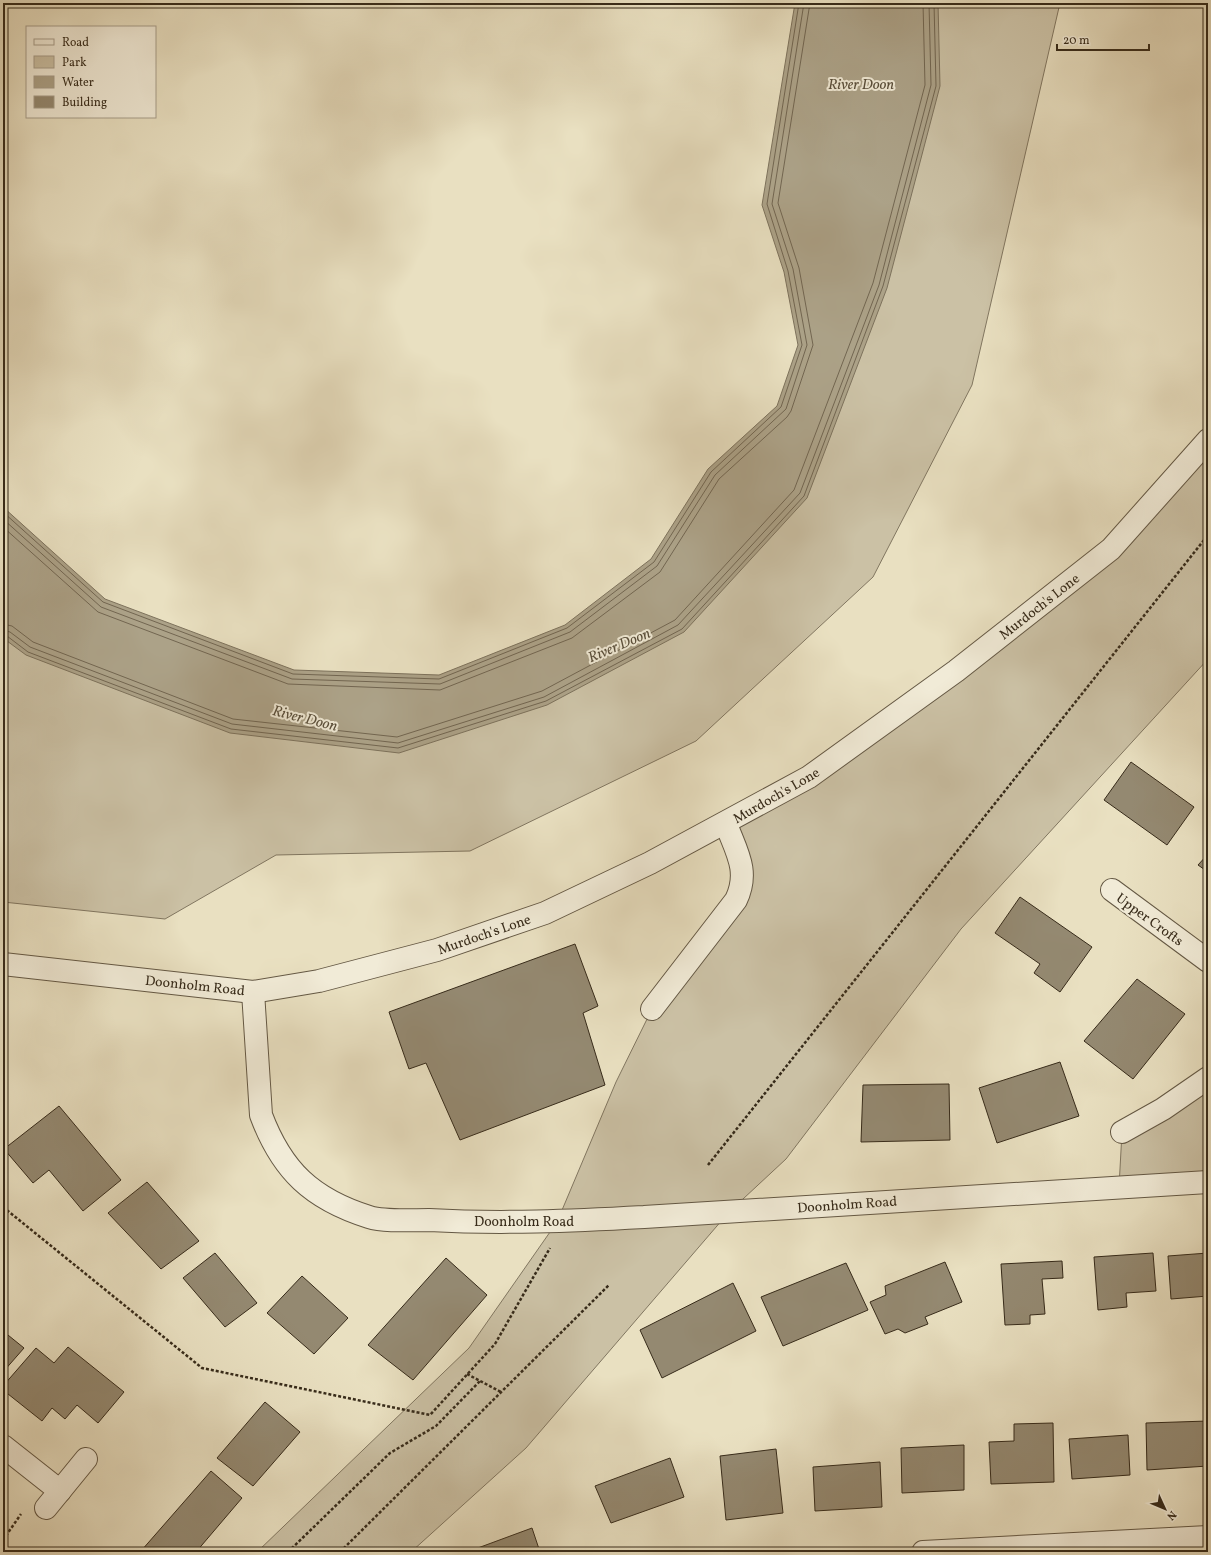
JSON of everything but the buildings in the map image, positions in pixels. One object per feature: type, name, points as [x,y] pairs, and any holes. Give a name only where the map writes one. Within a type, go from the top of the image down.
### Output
[{"type":"street","name":"Murdoch's Lone","points":[[253,992],[319,981],[437,950],[545,913],[650,863],[726,824],[809,777],[956,671],[1111,549],[1208,440]]},
{"type":"street","points":[[652,1009],[736,900],[742,888],[743,868],[726,824]]},
{"type":"street","name":"Upper Crofts","points":[[1112,890],[1208,961]]},
{"type":"street","name":"Doonholm Road","points":[[3,964],[253,992],[261,1115],[267,1132],[287,1166],[301,1181],[334,1202],[372,1218],[457,1222],[565,1222],[1208,1182]]},
{"type":"street","points":[[1122,1132],[1163,1109],[1208,1078]]},
{"type":"street","points":[[3,1446],[60,1491]]},
{"type":"street","points":[[46,1508],[86,1459]]},
{"type":"street","points":[[923,1552],[1163,1546],[1208,1537]]},
{"type":"path","points":[[708,1165],[1208,535]]},
{"type":"path","points":[[3,1207],[202,1368],[430,1415],[495,1344],[565,1222]]},
{"type":"path","points":[[340,1552],[609,1285]]},
{"type":"path","points":[[467,1374],[501,1392]]},
{"type":"path","points":[[288,1552],[390,1453],[436,1426],[480,1381]]},
{"type":"path","points":[[3,1540],[24,1509]]},
{"type":"green space","points":[[910,3],[1060,3],[972,385],[873,577],[696,741],[470,851],[276,855],[165,919],[3,902],[3,639],[30,620],[380,734],[646,638],[810,477]]},
{"type":"green space","points":[[1208,440],[1208,659],[961,929],[786,1159],[729,1212],[526,1448],[411,1552],[257,1552],[469,1348],[557,1222],[616,1082],[652,1009],[736,900],[726,824],[1111,549]]},
{"type":"green space","points":[[1208,1078],[1208,1182],[1119,1187],[1122,1132]]},
{"type":"water","name":"River Doon","points":[[795,3],[938,3],[940,86],[887,288],[807,498],[684,632],[547,705],[399,753],[230,733],[26,655],[3,638],[3,507],[105,599],[294,670],[439,675],[565,625],[651,559],[708,469],[777,406],[798,345],[784,272],[762,205]]}]
